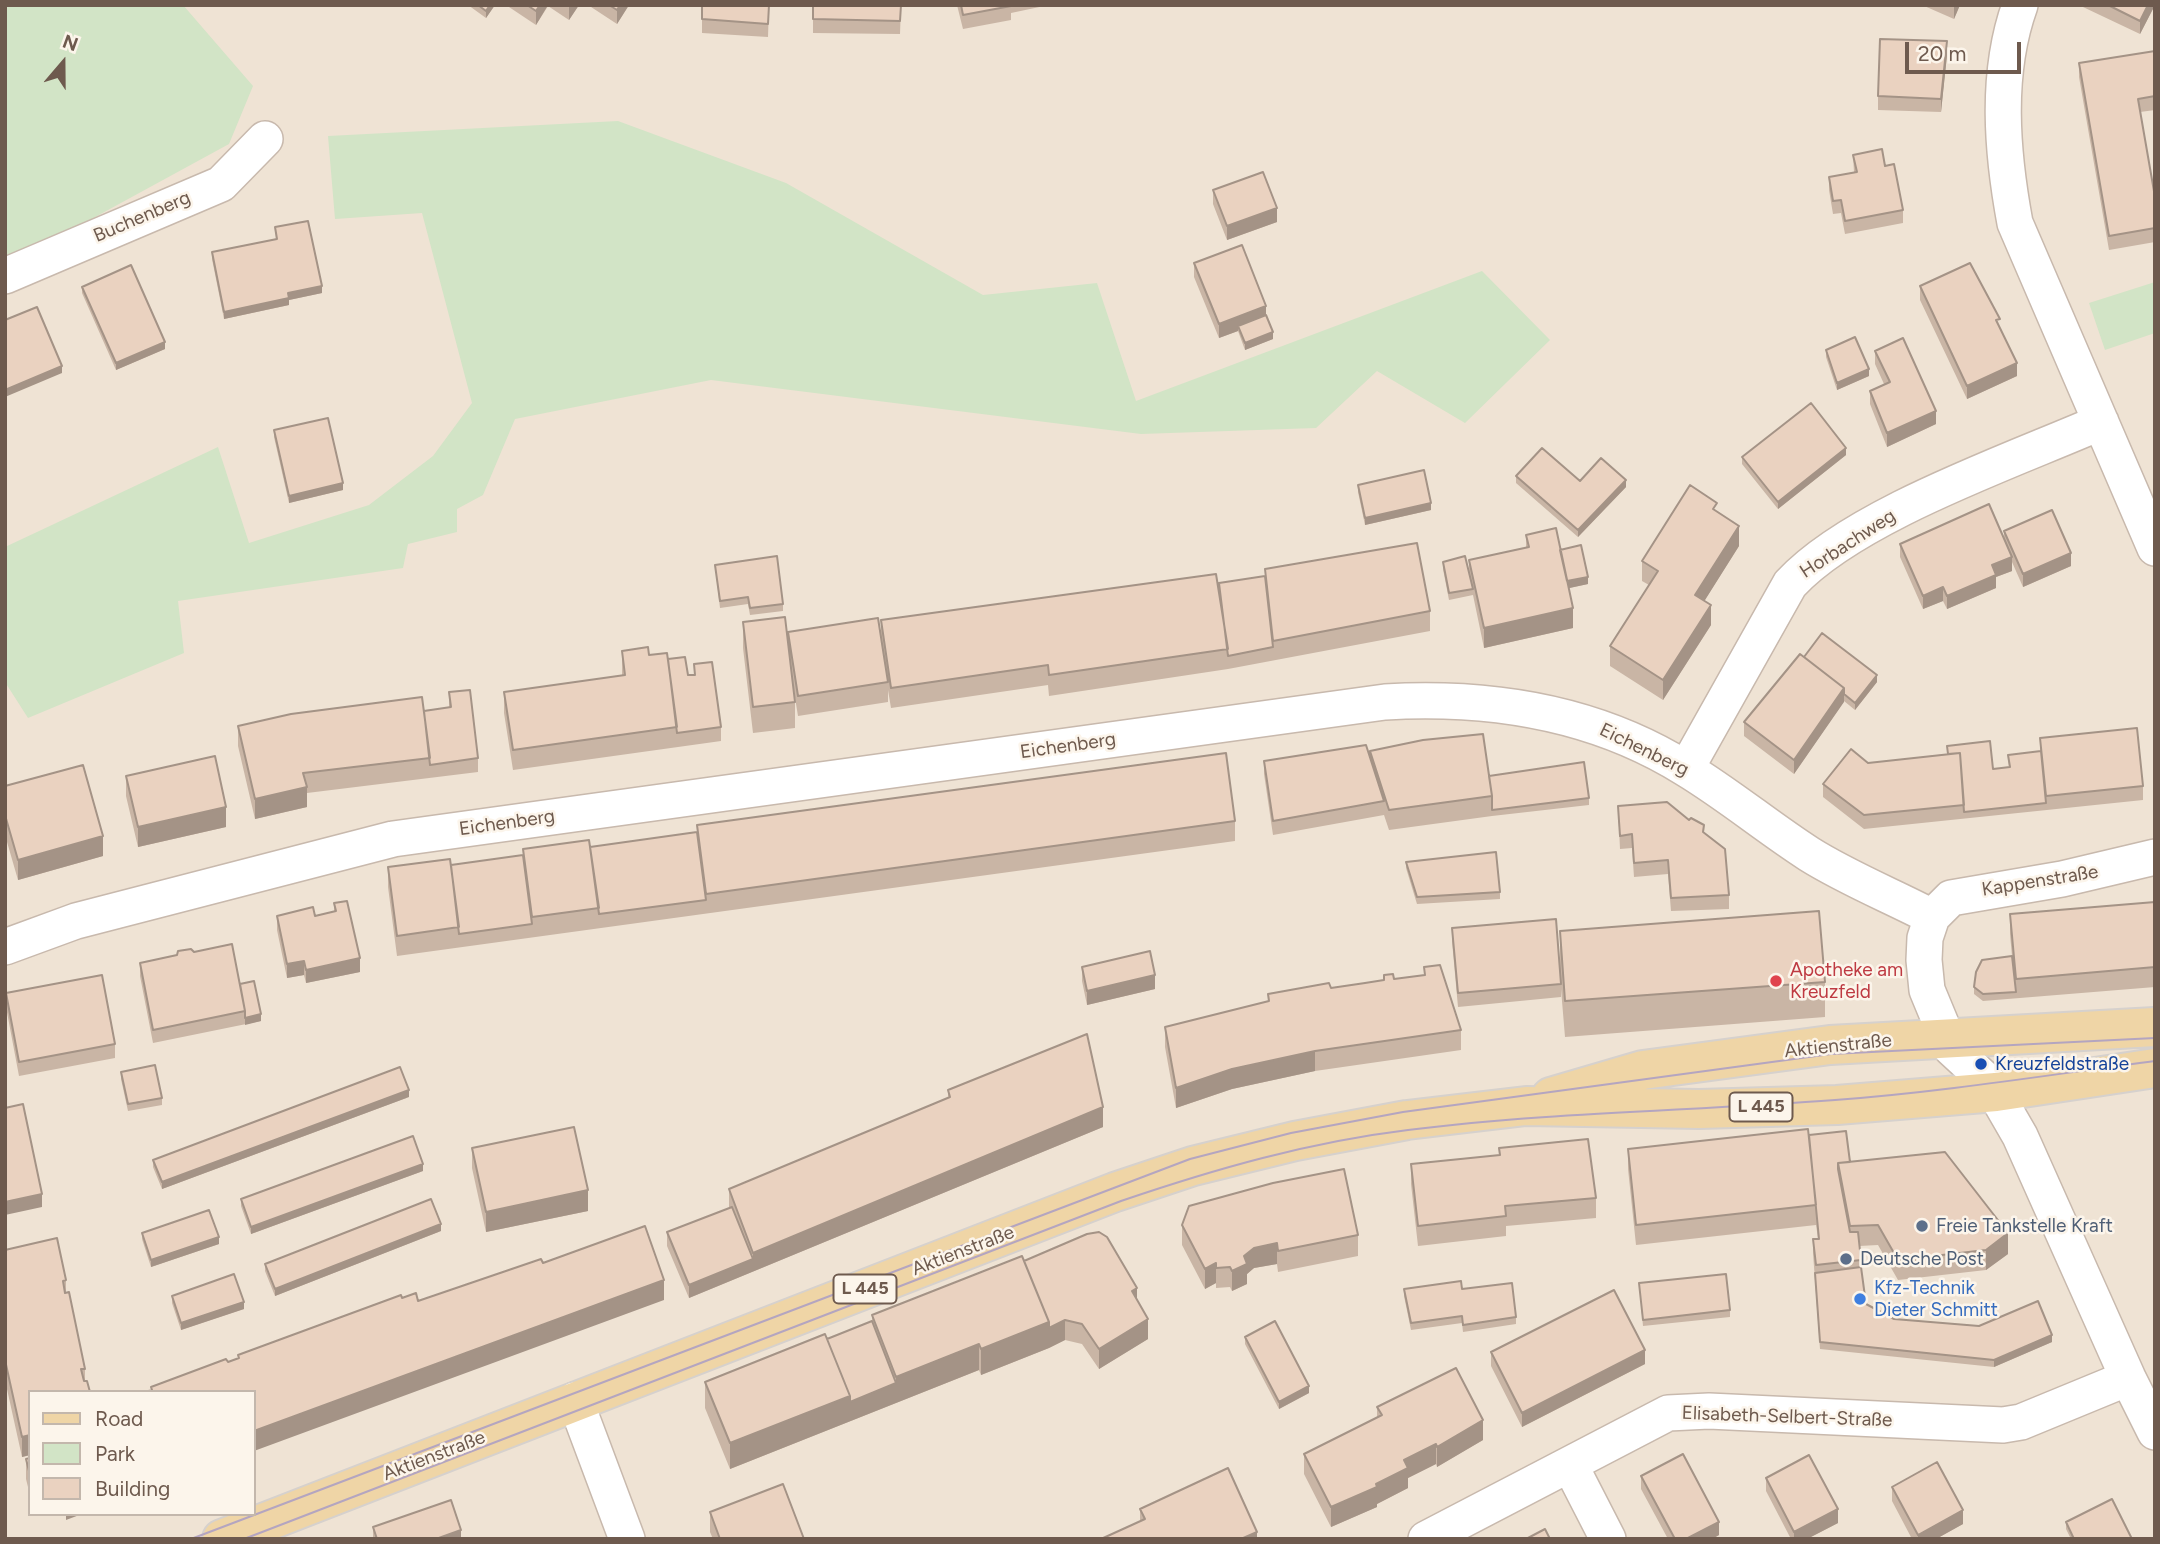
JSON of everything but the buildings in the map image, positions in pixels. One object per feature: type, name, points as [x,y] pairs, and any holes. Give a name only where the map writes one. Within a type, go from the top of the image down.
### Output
[{"type":"main road","name":"Aktienstraße","points":[[1526,1106],[1643,1070],[1830,1045],[2155,1027]]},
{"type":"main road","name":"Aktienstraße","points":[[222,1539],[1115,1192],[1193,1166],[1295,1141],[1406,1120],[1526,1106],[1686,1109],[1815,1106],[1983,1079],[2155,1068]]},
{"type":"street","points":[[2020,5],[2014,23],[2003,112],[2004,167],[2015,223],[2155,548]]},
{"type":"street","name":"Buchenberg","points":[[5,276],[221,184],[265,139]]},
{"type":"street","name":"Horbachweg","points":[[1686,769],[1790,584],[1805,567],[1909,505],[2101,422]]},
{"type":"street","name":"Eichenberg","points":[[5,947],[76,921],[393,839],[1385,702],[1475,701],[1541,711],[1613,732],[1686,769],[1811,855],[1932,917]]},
{"type":"street","name":"Kappenstraße","points":[[1932,917],[1951,898],[2062,880],[2155,857]]},
{"type":"street","points":[[1932,917],[1925,938],[1927,990],[1946,1037],[1951,1048],[1983,1079],[2020,1136],[2128,1378],[2155,1432]]},
{"type":"street","name":"Elisabeth-Selbert-Straße","points":[[1426,1539],[1668,1413],[1687,1410],[2003,1425],[2021,1422],[2128,1378]]},
{"type":"street","points":[[575,1400],[627,1539]]},
{"type":"street","points":[[1570,1465],[1608,1539]]},
{"type":"shaded area","points":[[5,5],[2155,5],[2155,1539],[5,1539]]},
{"type":"green space","points":[[5,5],[183,5],[253,86],[229,144],[75,228],[5,258]]},
{"type":"green space","points":[[618,121],[786,183],[983,295],[1097,283],[1136,401],[1482,271],[1550,340],[1465,423],[1377,371],[1316,428],[1141,434],[711,380],[515,419],[483,495],[457,509],[457,532],[408,544],[403,568],[178,601],[184,653],[28,718],[5,682],[5,547],[218,447],[249,543],[369,505],[433,456],[472,403],[422,213],[335,219],[328,136]]},
{"type":"green space","points":[[2155,282],[2155,333],[2105,350],[2089,303]]},
{"type":"tram line","points":[[256,1514],[1190,1159],[1291,1133],[1403,1112],[1831,1054],[2155,1038]]},
{"type":"tram line","points":[[244,1539],[1121,1201],[1298,1149],[1371,1135],[1461,1124],[1875,1097],[2155,1061]]},
{"type":"tram line","points":[[191,1539],[251,1516]]},
{"type":"place","name":"Apotheke am Kreuzfeld","points":[[1776,981]]},
{"type":"place","name":"Kreuzfeldstraße","points":[[1981,1064]]},
{"type":"place","name":"Freie Tankstelle Kraft","points":[[1922,1226]]},
{"type":"place","name":"Deutsche Post","points":[[1846,1259]]},
{"type":"place","name":"Kfz-Technik Dieter Schmitt","points":[[1860,1299]]}]
